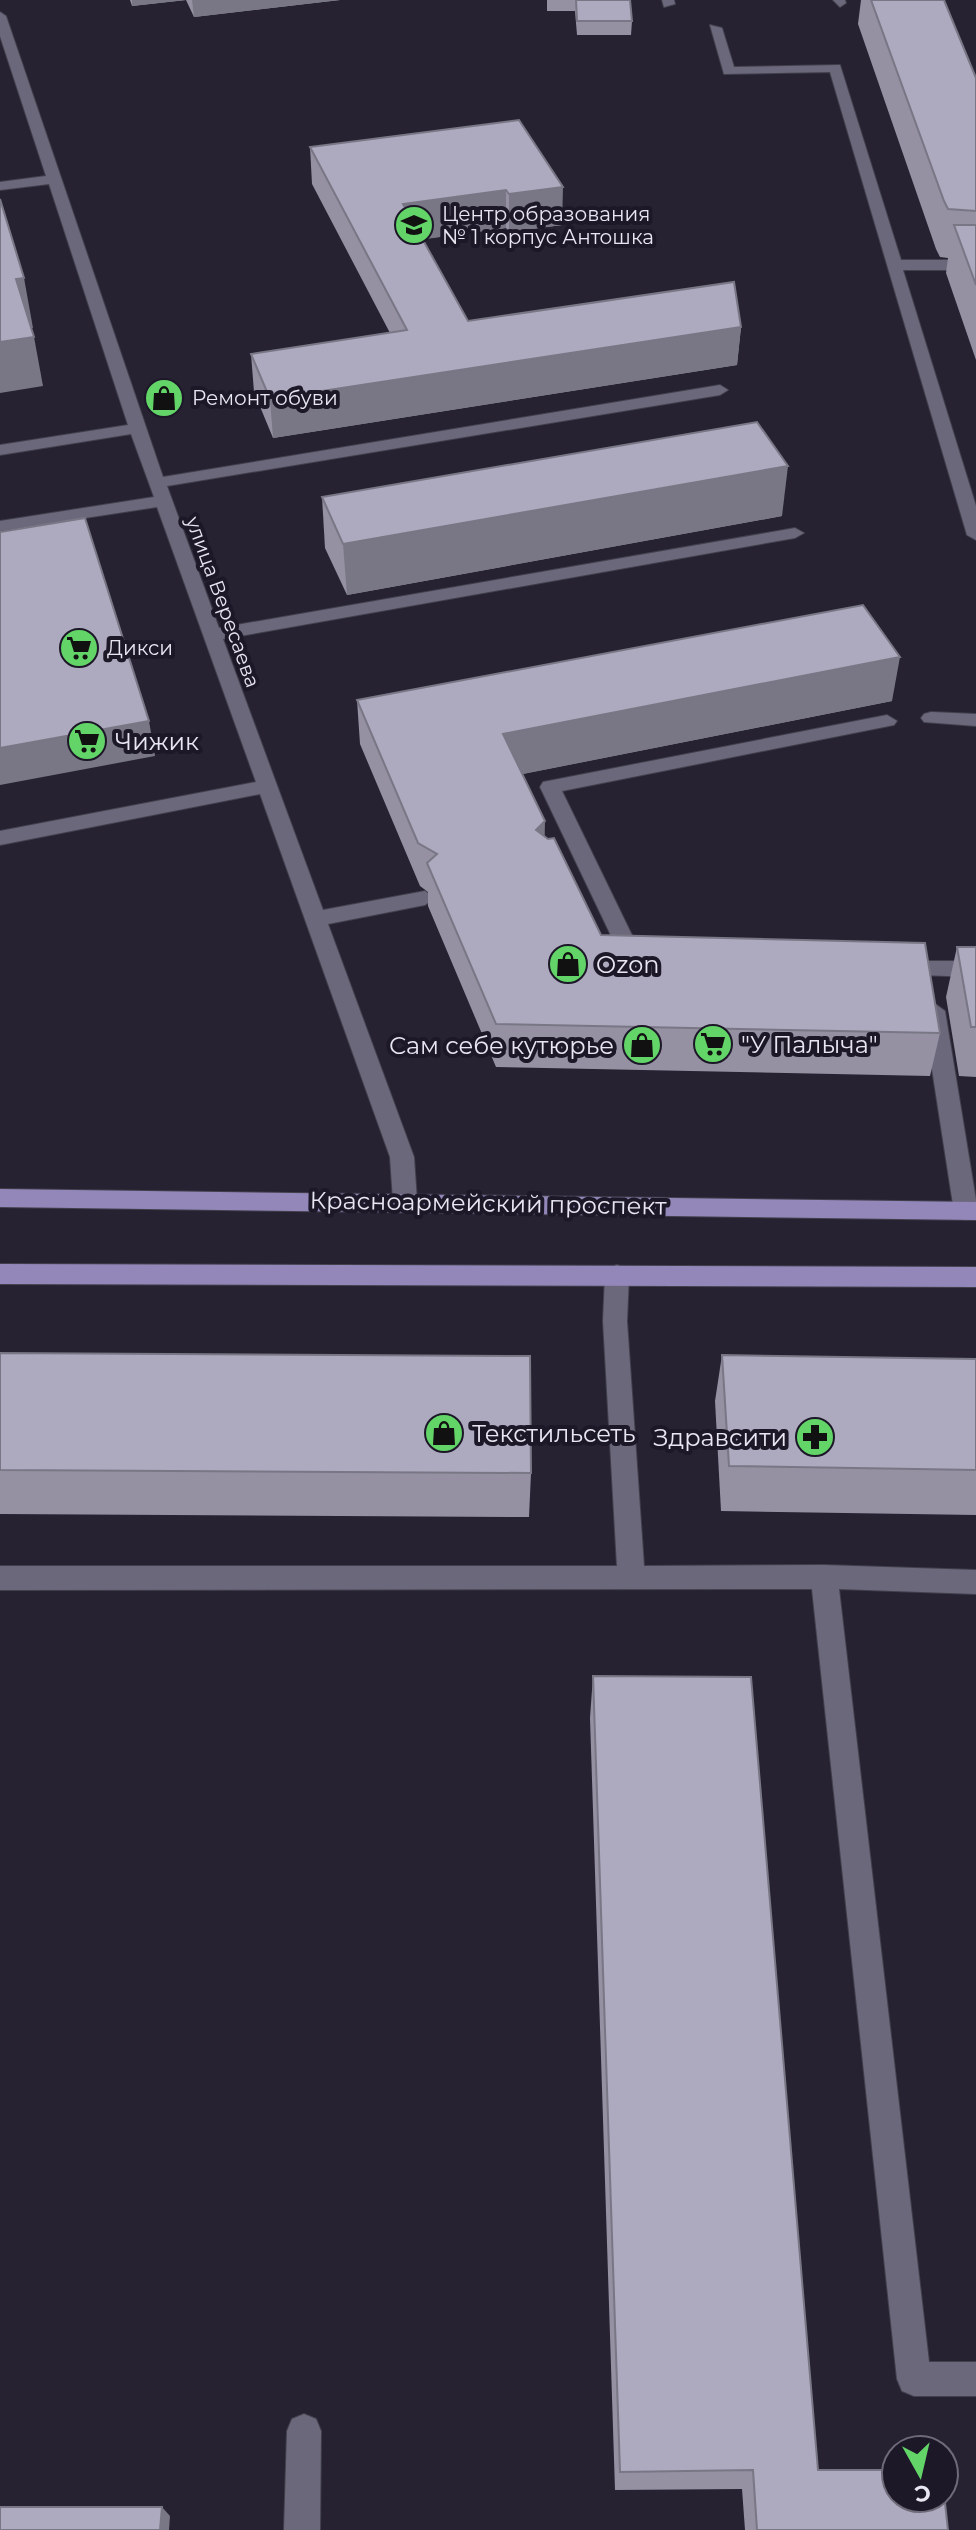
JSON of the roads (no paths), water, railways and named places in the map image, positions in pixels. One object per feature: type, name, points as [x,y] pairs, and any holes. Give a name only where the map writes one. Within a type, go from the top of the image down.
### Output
[{"type":"main road","name":"Красноармейский проспект","points":[[0,1198],[405,1201],[971,1211]]},
{"type":"main road","points":[[0,1274],[976,1277]]},
{"type":"street","name":"улица Вересаева","points":[[0,16],[17,81],[137,428],[402,1157],[405,1201]]},
{"type":"street","points":[[715,28],[729,71],[835,68],[976,535]]},
{"type":"street","points":[[0,186],[52,179]]},
{"type":"street","points":[[895,265],[976,265]]},
{"type":"street","points":[[0,526],[160,492],[720,390]]},
{"type":"street","points":[[0,450],[137,428]]},
{"type":"street","points":[[212,635],[795,533]]},
{"type":"street","points":[[931,718],[976,720]]},
{"type":"street","points":[[663,962],[631,961],[550,787],[887,721]]},
{"type":"street","points":[[0,838],[267,786]]},
{"type":"street","points":[[561,870],[587,865]]},
{"type":"street","points":[[316,919],[425,898]]},
{"type":"street","points":[[881,968],[976,969]]},
{"type":"street","points":[[927,969],[971,1211]]},
{"type":"street","points":[[617,1275],[615,1321],[631,1578]]},
{"type":"street","points":[[824,1577],[914,2379],[976,2379]]},
{"type":"street","points":[[0,1578],[824,1577],[976,1582]]},
{"type":"street","points":[[302,2530],[304,2431]]},
{"type":"place","name":"Центр образования № 1 корпус Антошка","points":[[414,225]]},
{"type":"place","name":"Ремонт обуви","points":[[164,398]]},
{"type":"place","name":"Дикси","points":[[79,648]]},
{"type":"place","name":"Чижик","points":[[87,741]]},
{"type":"place","name":"Ozon","points":[[568,964]]},
{"type":"place","name":"\"У Палыча\"","points":[[713,1044]]},
{"type":"place","name":"Сам себе кутюрье","points":[[642,1045]]},
{"type":"place","name":"Текстильсеть","points":[[444,1433]]},
{"type":"place","name":"Здравсити","points":[[815,1437]]}]
